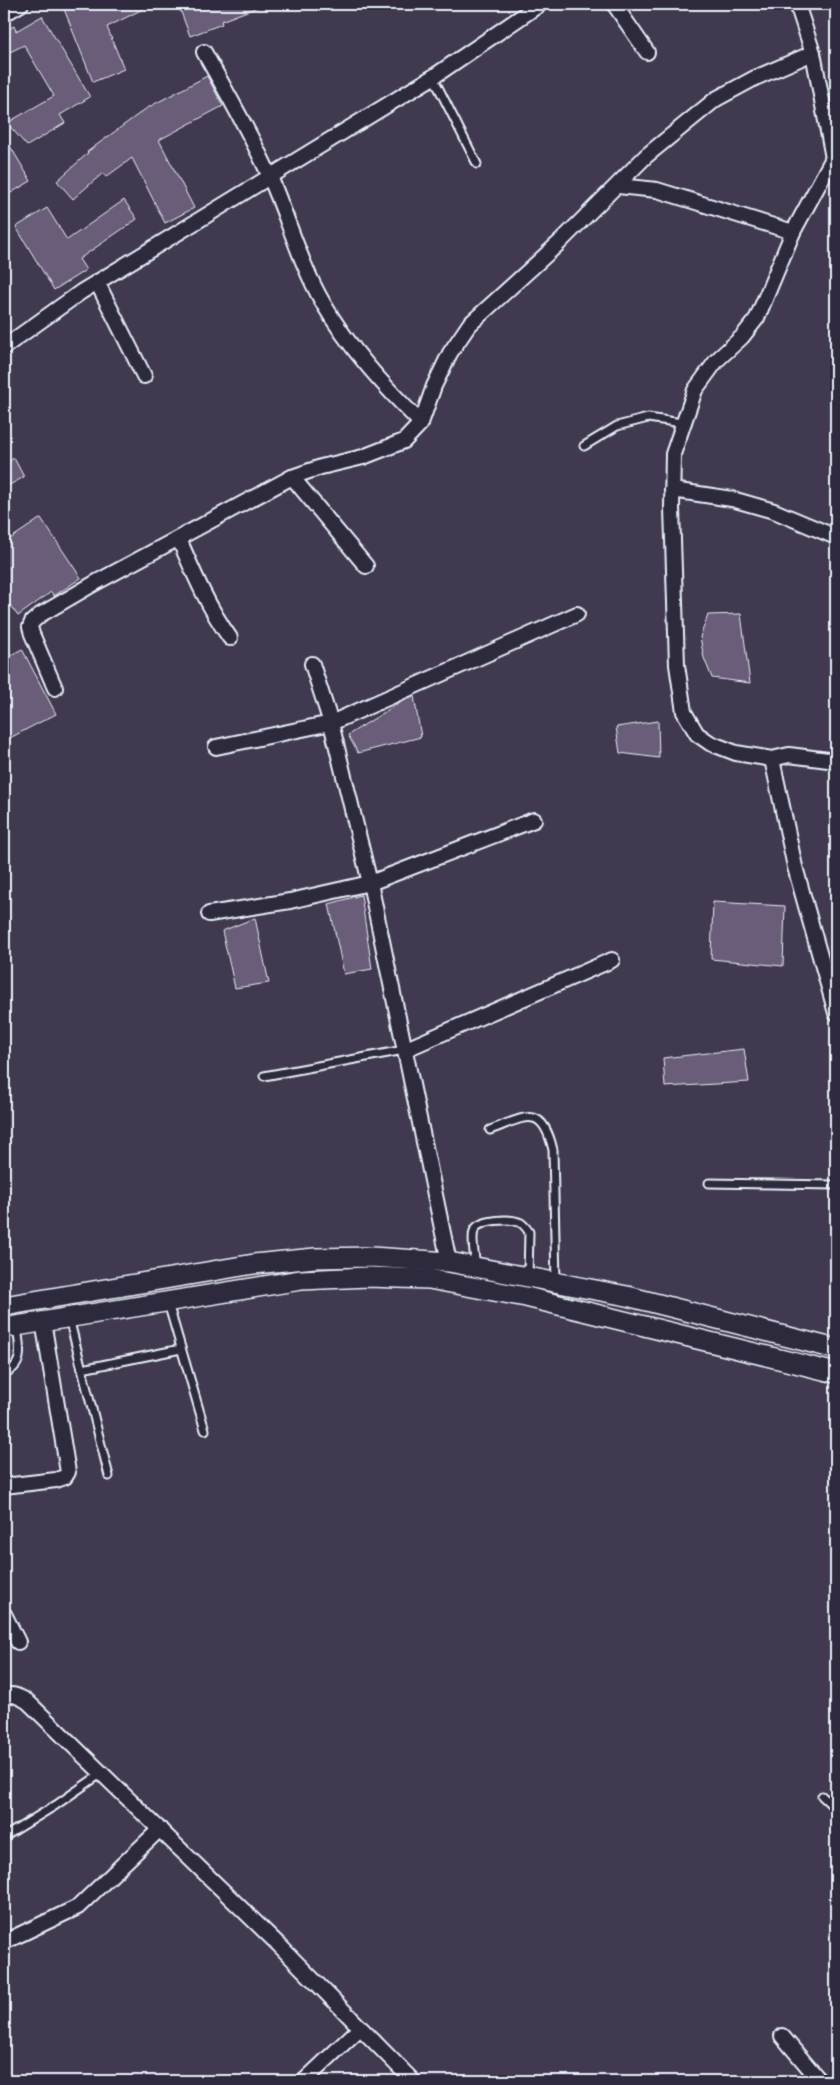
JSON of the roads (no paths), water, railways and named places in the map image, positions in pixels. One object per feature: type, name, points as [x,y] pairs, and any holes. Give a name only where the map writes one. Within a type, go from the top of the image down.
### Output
[{"type":"main road","points":[[4,1306],[254,1264],[315,1258],[371,1257],[448,1262],[476,1266],[627,1296],[836,1349]]},
{"type":"main road","points":[[10,1327],[301,1280],[429,1279],[526,1297],[836,1373]]},
{"type":"street","points":[[4,14],[20,4]]},
{"type":"street","points":[[4,348],[97,282],[433,77],[540,4]]},
{"type":"street","points":[[614,4],[647,52]]},
{"type":"street","points":[[797,4],[813,53],[835,158],[793,232],[756,318],[742,337],[717,360],[695,390],[682,423],[673,454],[672,490],[677,665],[684,712],[697,734],[710,743],[736,753],[772,759],[789,756],[836,761]]},
{"type":"street","points":[[204,52],[229,96],[269,176],[295,242],[322,302],[347,341],[379,380],[421,423]]},
{"type":"street","points":[[55,688],[30,627],[32,622],[40,615],[95,583],[180,539],[292,477],[404,441],[421,423],[434,386],[450,354],[469,325],[559,243],[646,156],[716,100],[755,78],[813,53]]},
{"type":"street","points":[[618,186],[657,190],[793,232]]},
{"type":"street","points":[[97,282],[144,376]]},
{"type":"street","points":[[292,477],[366,566]]},
{"type":"street","points":[[672,490],[732,499],[774,511],[836,537]]},
{"type":"street","points":[[180,539],[210,607],[230,638]]},
{"type":"street","points":[[216,747],[331,723],[576,614]]},
{"type":"street","points":[[312,664],[331,723],[370,883],[448,1262]]},
{"type":"street","points":[[772,759],[795,867],[836,1012]]},
{"type":"street","points":[[209,914],[290,901],[370,883],[534,820]]},
{"type":"street","points":[[404,1050],[612,960]]},
{"type":"street","points":[[4,1486],[56,1480],[65,1477],[68,1472],[43,1321]]},
{"type":"street","points":[[4,1614],[18,1642]]},
{"type":"street","points":[[4,1698],[7,1695],[16,1695],[27,1701],[279,1945],[359,2029],[413,2081]]},
{"type":"street","points":[[4,1942],[78,1907],[160,1829]]},
{"type":"street","points":[[304,2081],[359,2029]]},
{"type":"street","points":[[782,2036],[820,2081]]},
{"type":"lane","points":[[433,77],[478,164]]},
{"type":"lane","points":[[584,446],[617,426],[648,418],[682,423]]},
{"type":"lane","points":[[264,1076],[404,1050]]},
{"type":"lane","points":[[490,1130],[523,1118],[536,1118],[544,1123],[553,1150],[556,1283]]},
{"type":"lane","points":[[709,1183],[836,1185]]},
{"type":"lane","points":[[476,1266],[473,1232],[478,1225],[483,1222],[514,1221],[523,1224],[529,1232],[528,1277]]},
{"type":"lane","points":[[167,1302],[205,1430]]},
{"type":"lane","points":[[69,1317],[109,1476]]},
{"type":"lane","points":[[4,1373],[14,1368],[20,1359],[10,1327]]},
{"type":"lane","points":[[82,1369],[181,1349]]},
{"type":"lane","points":[[4,1837],[49,1810],[102,1773]]},
{"type":"lane","points":[[822,1796],[836,1809]]}]
